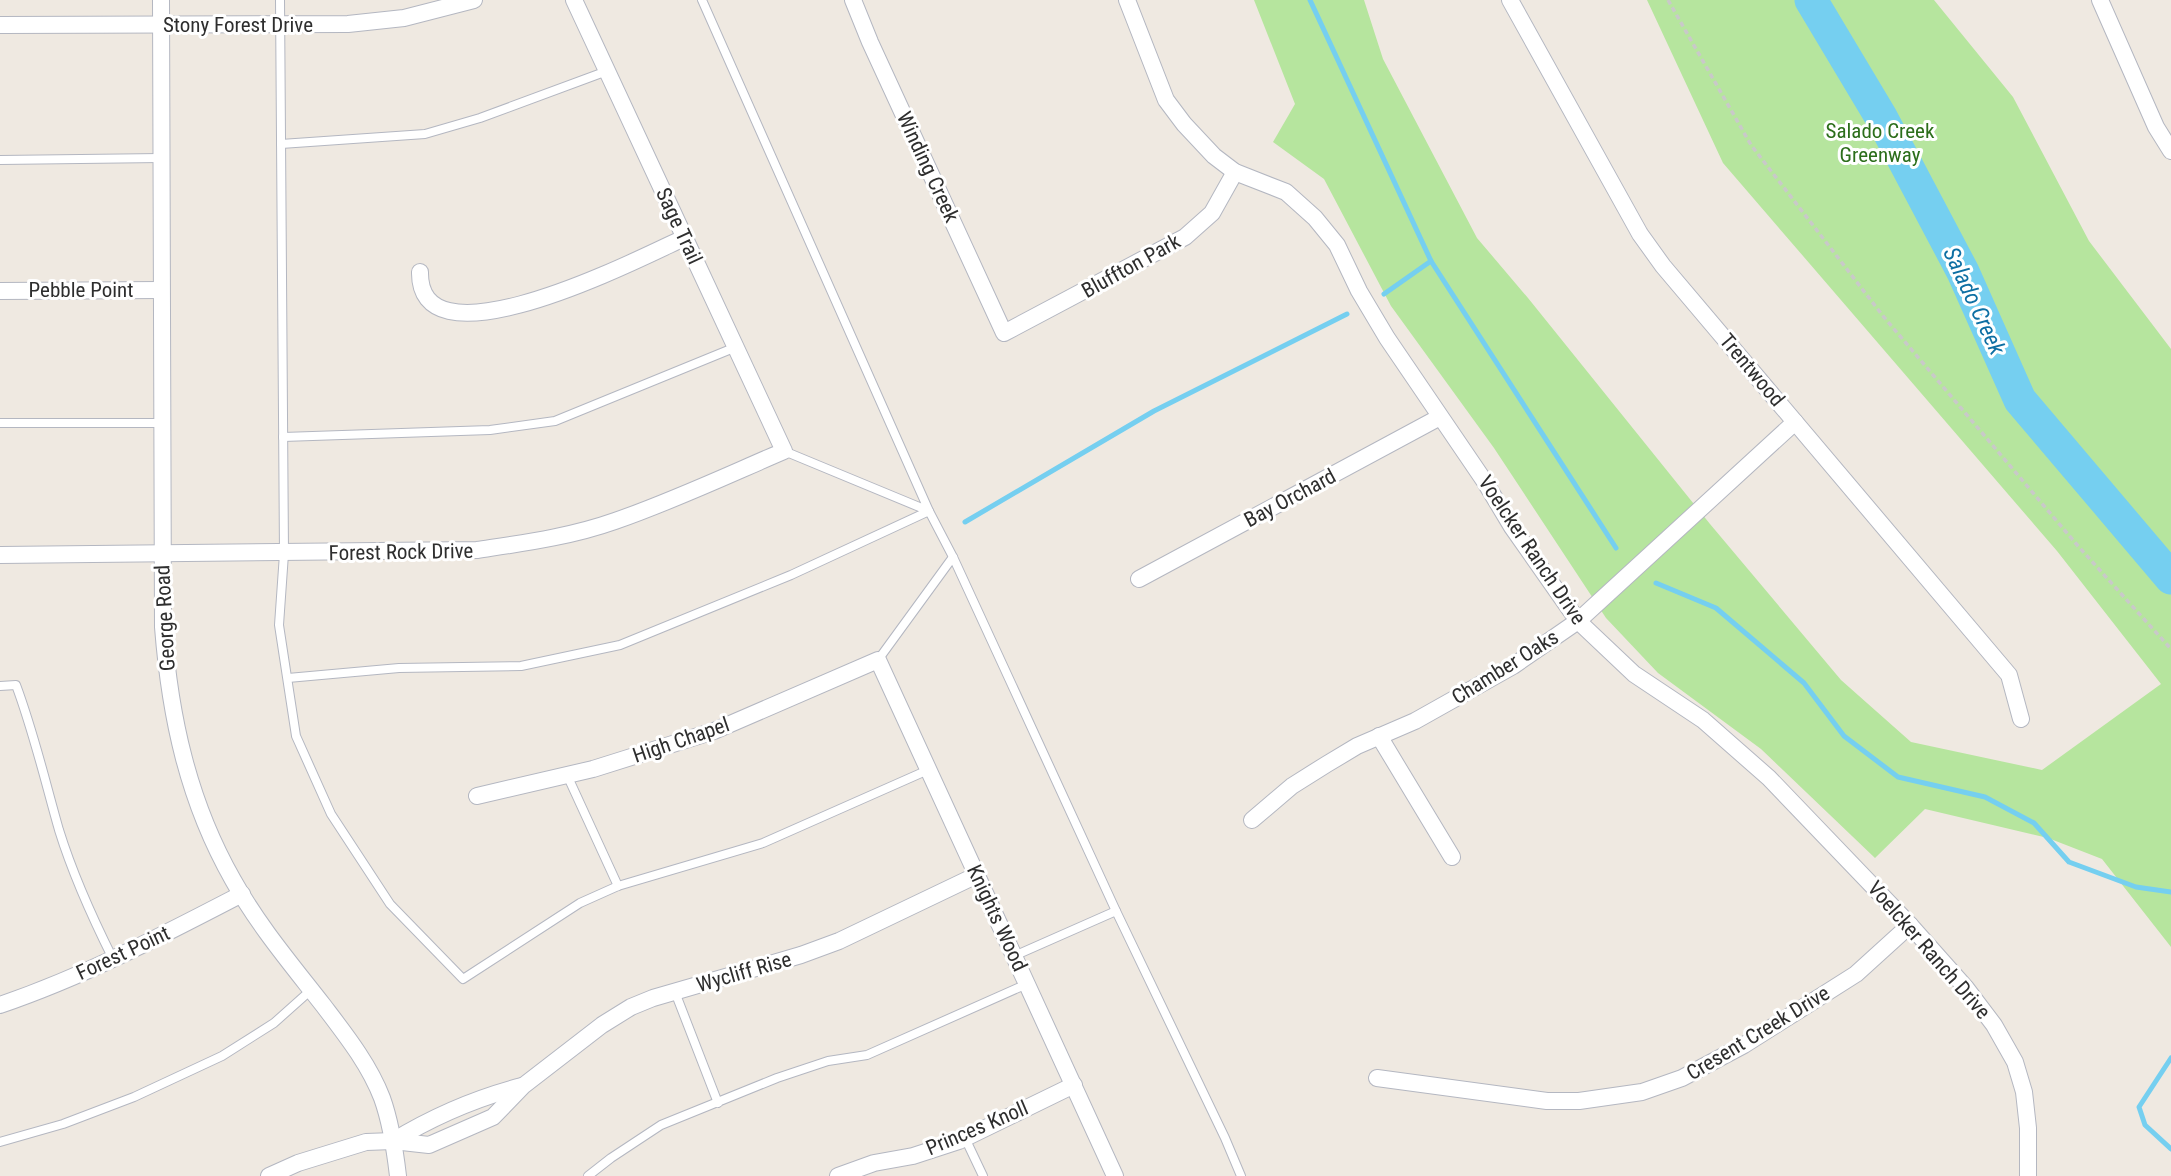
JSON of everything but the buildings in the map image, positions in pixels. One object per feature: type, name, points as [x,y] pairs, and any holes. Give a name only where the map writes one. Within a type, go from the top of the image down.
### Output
[{"type":"street","name":"George Road","points":[[161,0],[163,627],[172,714],[187,771],[207,827],[242,894],[262,926],[346,1034],[371,1075],[382,1099],[393,1141],[398,1176]]},
{"type":"street","name":"Stony Forest Drive","points":[[0,25],[348,24],[404,18],[474,0]]},
{"type":"street","name":"Sage Trail","points":[[574,0],[784,451]]},
{"type":"street","name":"Winding Creek","points":[[853,0],[1004,334]]},
{"type":"street","name":"Voelcker Ranch Drive","points":[[1127,0],[1166,100],[1214,156],[1235,172],[1286,192],[1323,227],[1337,245],[1387,338],[1485,482],[1512,527],[1578,621],[1634,674],[1703,720],[1769,778],[1910,925],[1994,1024],[2015,1062],[2024,1093],[2028,1128],[2028,1176]]},
{"type":"street","name":"Trentwood","points":[[1510,0],[1640,234],[1663,266],[2009,675],[2021,719]]},
{"type":"street","points":[[2110,0],[2100,0],[2156,127],[2171,151]]},
{"type":"street","name":"Bluffton Park","points":[[1004,334],[1191,233],[1212,213],[1235,172]]},
{"type":"street","points":[[421,272],[420,285],[430,300],[456,312],[479,313],[516,307],[571,290],[684,238]]},
{"type":"street","name":"Pebble Point","points":[[0,290],[161,290]]},
{"type":"street","name":"Bay Orchard","points":[[1139,579],[1440,417]]},
{"type":"street","name":"Chamber Oaks","points":[[1252,820],[1292,786],[1357,746],[1415,721],[1513,666],[1578,621],[1795,422]]},
{"type":"street","name":"Forest Rock Drive","points":[[0,555],[477,550],[545,540],[613,522],[784,451]]},
{"type":"street","name":"Knights Wood","points":[[878,660],[1115,1176]]},
{"type":"street","name":"High Chapel","points":[[477,796],[567,775],[714,731],[878,660]]},
{"type":"street","points":[[1379,736],[1452,857]]},
{"type":"street","name":"Wycliff Rise","points":[[393,1141],[429,1145],[493,1117],[523,1086],[602,1025],[631,1007],[801,956],[839,941],[977,875]]},
{"type":"street","name":"Forest Point","points":[[0,1005],[113,959],[242,894]]},
{"type":"street","name":"Cresent Creek Drive","points":[[1377,1078],[1547,1101],[1579,1101],[1642,1091],[1682,1078],[1744,1045],[1856,974],[1910,925]]},
{"type":"street","name":"Princes Knoll","points":[[849,1174],[874,1163],[913,1156],[965,1138],[1074,1085]]},
{"type":"street","name":"Wycliff Rise","points":[[393,1141],[426,1121],[489,1094],[523,1086]]},
{"type":"street","points":[[269,1176],[298,1163],[366,1142],[393,1141]]},
{"type":"lane","points":[[280,0],[284,554],[279,625],[296,736],[331,814],[390,904],[463,979],[580,903],[618,886],[763,843],[928,770]]},
{"type":"lane","points":[[702,0],[929,511],[953,557],[1241,1176]]},
{"type":"lane","points":[[281,144],[425,134],[480,118],[607,71]]},
{"type":"lane","points":[[0,160],[161,159]]},
{"type":"lane","points":[[284,437],[490,430],[555,421],[736,347]]},
{"type":"lane","points":[[0,423],[162,423]]},
{"type":"lane","points":[[784,451],[929,511]]},
{"type":"lane","points":[[288,678],[399,668],[521,666],[620,645],[791,575],[929,511]]},
{"type":"lane","points":[[878,660],[953,557]]},
{"type":"lane","points":[[0,686],[16,685],[34,736],[64,843],[89,912],[113,959]]},
{"type":"lane","points":[[567,775],[618,886]]},
{"type":"lane","points":[[1014,956],[1116,911]]},
{"type":"lane","points":[[588,1176],[661,1125],[777,1078],[828,1061],[867,1055],[1027,984]]},
{"type":"lane","points":[[0,1142],[134,1097],[222,1056],[274,1023],[311,990]]},
{"type":"lane","points":[[675,992],[718,1103]]},
{"type":"lane","points":[[965,1138],[983,1176]]},
{"type":"path","points":[[1668,0],[1751,145],[1866,295],[2078,546],[2171,649]]},
{"type":"green space","name":"Salado Creek Greenway","points":[[1254,0],[1364,0],[1383,59],[1477,238],[1841,680],[1911,742],[2042,770],[2161,684],[2057,551],[1723,163],[1647,0],[1934,0],[2013,97],[2089,241],[2171,349],[2171,947],[2102,859],[2048,838],[1925,809],[1875,858],[1761,749],[1658,673],[1606,618],[1494,448],[1391,306],[1324,179],[1273,142],[1295,104]]},
{"type":"waterway","points":[[1310,0],[1431,261],[1616,548]]},
{"type":"waterway","name":"Salado Creek","points":[[1811,0],[1881,117],[1963,272],[2020,400],[2171,578]]},
{"type":"waterway","points":[[1384,294],[1431,261]]},
{"type":"waterway","points":[[965,522],[1154,411],[1347,314]]},
{"type":"waterway","points":[[1656,583],[1716,608],[1804,683],[1844,736],[1898,777],[1985,797],[2034,823],[2069,862],[2136,887],[2171,892]]},
{"type":"waterway","points":[[2171,1058],[2139,1107],[2145,1125],[2171,1149]]}]
